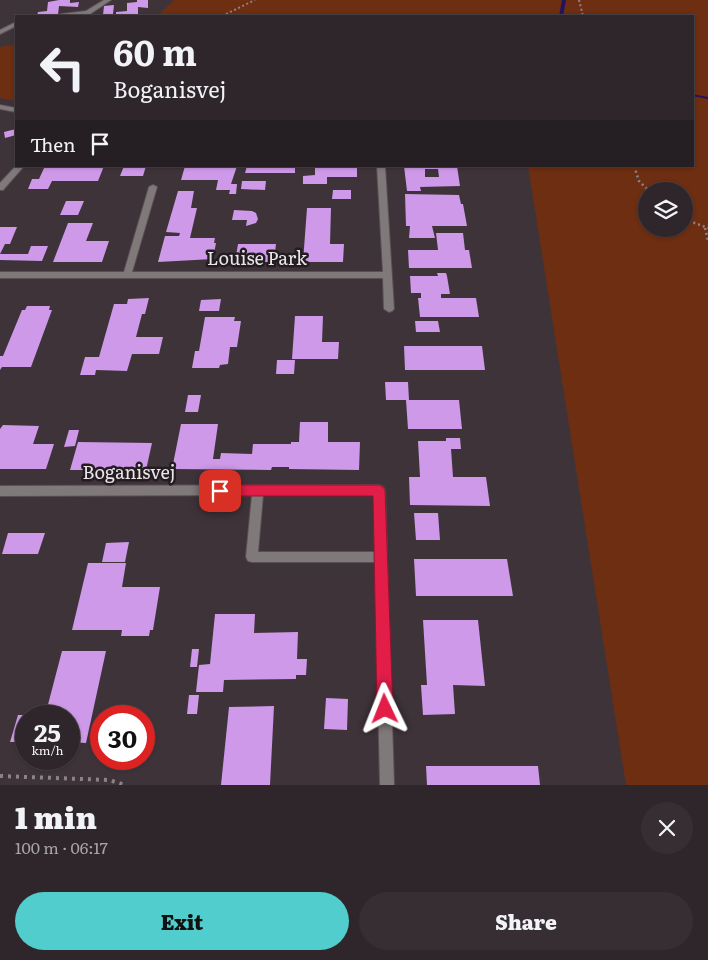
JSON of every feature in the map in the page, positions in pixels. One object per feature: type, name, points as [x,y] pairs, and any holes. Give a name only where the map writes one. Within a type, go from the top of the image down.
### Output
[{"type":"street","points":[[74,15],[88,14],[108,0]]},
{"type":"street","points":[[0,32],[15,24]]},
{"type":"street","points":[[0,107],[15,110]]},
{"type":"street","points":[[0,188],[19,167]]},
{"type":"street","points":[[381,167],[389,309]]},
{"type":"street","points":[[127,275],[153,187]]},
{"type":"street","name":"Louise Park","points":[[0,275],[387,275]]},
{"type":"street","name":"Boganisvej","points":[[0,491],[379,490],[387,785]]},
{"type":"street","points":[[258,491],[252,557],[381,557]]},
{"type":"path","points":[[224,15],[255,0]]},
{"type":"path","points":[[579,0],[583,15]]},
{"type":"path","points":[[634,167],[640,182]]},
{"type":"path","points":[[693,222],[707,227],[708,241]]},
{"type":"path","points":[[0,776],[109,780],[125,785]]},
{"type":"shaded area","points":[[174,0],[708,0],[708,785],[626,785],[528,167],[694,167],[694,15],[158,15]]},
{"type":"shaded area","points":[[15,44],[15,101],[0,98],[0,47]]},
{"type":"building","points":[[70,0],[70,3],[79,2],[78,7],[59,6],[58,15],[37,15],[38,12],[47,11],[48,2]]},
{"type":"building","points":[[137,0],[148,0],[148,8],[138,7],[138,15],[116,15],[116,12],[127,11],[127,3],[137,2]]},
{"type":"building","points":[[114,5],[113,14],[103,15],[104,6]]},
{"type":"building","points":[[15,129],[15,135],[5,138],[4,132]]},
{"type":"building","points":[[45,167],[104,167],[98,181],[52,181],[48,189],[28,189],[32,179],[39,179]]},
{"type":"building","points":[[124,167],[146,167],[143,176],[120,176]]},
{"type":"building","points":[[185,167],[237,167],[231,184],[237,184],[236,194],[229,194],[230,190],[216,190],[218,180],[181,180]]},
{"type":"building","points":[[247,167],[295,167],[295,173],[245,173]]},
{"type":"building","points":[[315,167],[357,167],[357,177],[327,177],[327,184],[303,184],[303,176],[315,175]]},
{"type":"building","points":[[404,167],[457,167],[460,186],[420,187],[421,191],[407,191]],"holes":[[[425,169],[438,169],[439,177],[425,177]]]},
{"type":"building","points":[[242,181],[266,181],[265,190],[241,189]]},
{"type":"building","points":[[333,190],[351,190],[351,199],[332,199]]},
{"type":"building","points":[[178,191],[194,191],[191,208],[197,208],[190,238],[215,238],[213,259],[158,262],[165,236],[179,236],[180,233],[166,232]]},
{"type":"building","points":[[405,194],[459,195],[461,204],[463,204],[467,226],[432,226],[435,238],[409,238],[410,226],[406,226]]},
{"type":"building","points":[[66,201],[84,201],[78,215],[60,215]]},
{"type":"building","points":[[307,208],[331,208],[330,244],[344,244],[343,262],[303,262]]},
{"type":"building","points":[[234,210],[252,211],[256,213],[258,219],[256,223],[246,226],[247,220],[232,220]]},
{"type":"building","points":[[68,223],[93,223],[86,241],[109,241],[102,262],[53,262]]},
{"type":"building","points":[[0,227],[17,227],[10,244],[5,244],[0,254]]},
{"type":"building","points":[[436,233],[463,233],[465,250],[469,250],[472,268],[409,268],[408,250],[438,250]]},
{"type":"building","points":[[238,244],[276,244],[274,262],[235,262]]},
{"type":"building","points":[[31,246],[48,246],[42,261],[0,260],[0,254],[28,254]]},
{"type":"building","points":[[437,273],[446,273],[450,294],[441,294],[441,298],[476,298],[479,317],[420,317],[418,298],[421,298],[421,293],[411,293],[410,276],[438,276]]},
{"type":"building","points":[[149,298],[145,314],[142,314],[136,337],[163,337],[159,354],[132,354],[127,371],[96,370],[95,375],[80,375],[85,357],[99,357],[114,304],[127,304],[128,299]]},
{"type":"building","points":[[221,299],[219,311],[199,311],[201,300]]},
{"type":"building","points":[[27,306],[50,306],[49,310],[52,310],[31,367],[2,367],[0,370],[0,356],[3,356],[22,310],[25,310]]},
{"type":"building","points":[[295,316],[323,316],[322,342],[339,342],[338,359],[292,359]]},
{"type":"building","points":[[205,317],[235,317],[234,321],[241,321],[237,347],[230,347],[228,364],[220,365],[219,368],[192,368],[195,351],[199,351]]},
{"type":"building","points":[[415,321],[438,321],[440,332],[416,332]]},
{"type":"building","points":[[404,346],[482,346],[485,370],[405,370]]},
{"type":"building","points":[[277,360],[295,360],[294,374],[276,374]]},
{"type":"building","points":[[385,382],[408,382],[409,400],[459,400],[462,429],[408,429],[406,400],[386,400]]},
{"type":"building","points":[[188,395],[201,395],[198,412],[185,412]]},
{"type":"building","points":[[300,422],[328,422],[328,442],[360,442],[359,470],[289,469],[289,467],[272,467],[271,470],[172,469],[181,424],[218,424],[213,459],[220,459],[221,453],[252,454],[253,444],[291,444],[291,442],[299,442]]},
{"type":"building","points":[[3,425],[39,426],[33,444],[54,444],[46,469],[0,469],[0,429]]},
{"type":"building","points":[[69,430],[79,430],[75,446],[64,447]]},
{"type":"building","points":[[446,438],[460,438],[461,449],[451,449],[453,477],[486,477],[490,506],[410,505],[409,477],[420,477],[418,441],[446,441]]},
{"type":"building","points":[[78,442],[152,443],[146,470],[70,470]]},
{"type":"building","points":[[414,513],[438,513],[440,540],[416,540]]},
{"type":"building","points":[[8,533],[45,533],[38,554],[2,554]]},
{"type":"building","points":[[129,542],[125,562],[102,562],[106,543]]},
{"type":"building","points":[[414,559],[507,559],[513,596],[416,596]]},
{"type":"building","points":[[88,563],[126,563],[122,587],[160,587],[153,630],[150,630],[149,636],[121,636],[122,630],[72,630]]},
{"type":"building","points":[[215,614],[255,614],[254,633],[298,632],[297,659],[307,659],[306,675],[296,675],[296,679],[224,680],[223,692],[196,692],[199,665],[210,664]]},
{"type":"building","points":[[423,620],[478,620],[485,686],[453,685],[455,714],[423,715],[421,685],[427,685]]},
{"type":"building","points":[[192,649],[199,649],[197,667],[190,667]]},
{"type":"building","points":[[62,651],[106,651],[94,705],[90,705],[90,725],[86,743],[80,743],[80,705],[48,705]]},
{"type":"building","points":[[189,695],[199,695],[197,714],[187,714]]},
{"type":"building","points":[[326,698],[348,699],[347,730],[324,729]]},
{"type":"building","points":[[274,706],[270,785],[221,785],[229,707]]},
{"type":"building","points":[[15,725],[15,742],[10,742]]},
{"type":"building","points":[[426,766],[538,766],[540,785],[427,785]]},
{"type":"waterway","points":[[561,15],[564,0]]},
{"type":"waterway","points":[[694,95],[708,98]]},
{"type":"route","points":[[220,491],[379,490],[385,709]]}]
